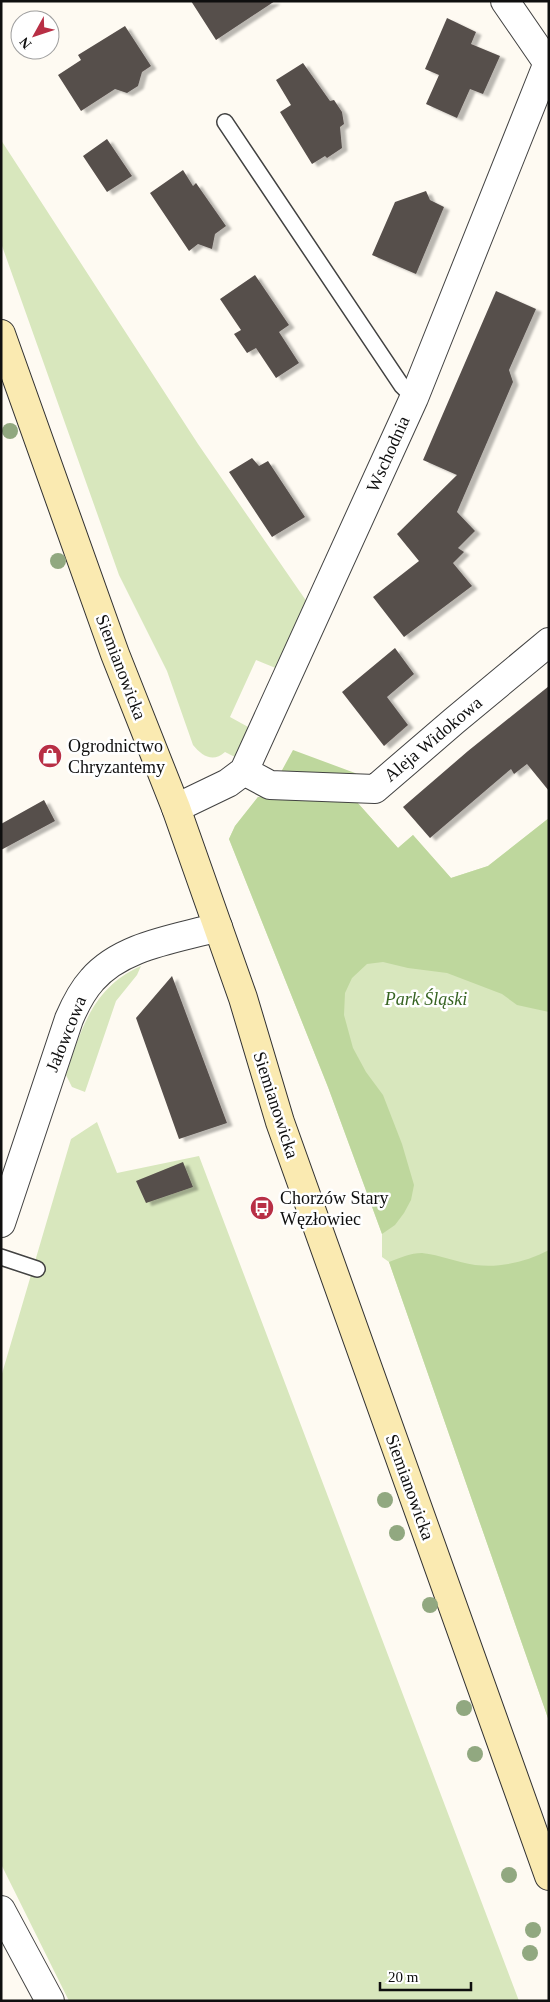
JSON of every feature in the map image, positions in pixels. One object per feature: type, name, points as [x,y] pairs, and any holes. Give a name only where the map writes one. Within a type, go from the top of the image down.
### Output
[{"type":"street","points":[[505,1],[548,61]]},
{"type":"street","name":"Wschodnia","points":[[244,771],[414,398],[548,61]]},
{"type":"street","name":"Siemianowicka","points":[[1,334],[115,654],[176,808],[243,998],[280,1122],[549,1876]]},
{"type":"street","name":"Aleja Widokowa","points":[[244,771],[270,785],[375,788],[549,642]]},
{"type":"street","points":[[176,808],[228,783],[244,771]]},
{"type":"street","name":"Jałowcowa","points":[[1,1223],[69,1019],[83,991],[101,971],[129,954],[153,945],[218,927]]},
{"type":"street","points":[[1,1910],[50,2001]]},
{"type":"lane","points":[[225,122],[402,386],[414,398]]},
{"type":"lane","points":[[1,1257],[37,1269]]},
{"type":"green space","points":[[1,140],[198,444],[307,602],[278,669],[256,660],[230,717],[250,728],[235,757],[225,752],[216,757],[208,757],[193,745],[167,671],[119,575],[1,243]]},
{"type":"green space","points":[[293,750],[355,773],[358,775],[281,772]]},
{"type":"green space","name":"Park Śląski","points":[[258,797],[356,801],[398,848],[413,835],[451,878],[488,866],[549,818],[549,1721],[389,1262],[382,1257],[382,1234],[328,1087],[229,839],[235,826]]},
{"type":"green space","points":[[258,797],[356,801],[398,848],[413,835],[451,878],[488,866],[549,818],[549,1012],[517,1005],[502,994],[447,973],[408,968],[383,962],[367,964],[352,978],[345,993],[344,1015],[353,1048],[366,1072],[383,1095],[402,1144],[414,1185],[411,1200],[404,1213],[395,1225],[382,1234],[328,1087],[229,839],[235,826]]},
{"type":"green space","points":[[141,966],[137,975],[116,1001],[85,1092],[72,1087],[66,1075],[77,1042],[91,1011],[111,985]]},
{"type":"green space","points":[[97,1122],[117,1173],[199,1156],[519,2001],[69,2001],[1,1864],[1,1377],[71,1139]]},
{"type":"green space","points":[[549,1250],[549,1721],[389,1262],[422,1253],[475,1265],[494,1266],[522,1261]]},
{"type":"building","points":[[191,1],[275,1],[216,40]]},
{"type":"building","points":[[447,18],[476,32],[471,44],[500,56],[483,94],[470,89],[457,118],[426,104],[439,75],[425,69]]},
{"type":"building","points":[[125,26],[151,66],[142,72],[138,86],[127,93],[115,89],[81,111],[58,75],[81,60],[78,55]]},
{"type":"building","points":[[303,63],[330,101],[334,100],[342,112],[344,124],[340,127],[342,148],[327,158],[325,156],[312,164],[280,112],[291,105],[276,80]]},
{"type":"building","points":[[107,139],[132,176],[107,192],[83,156]]},
{"type":"building","points":[[183,170],[193,186],[196,183],[226,226],[215,234],[212,249],[198,244],[189,251],[150,193]]},
{"type":"building","points":[[426,191],[430,200],[444,207],[416,274],[372,255],[395,202]]},
{"type":"building","points":[[255,275],[289,325],[279,332],[299,363],[276,378],[256,348],[247,353],[234,334],[241,330],[220,299]]},
{"type":"building","points":[[496,291],[536,309],[509,370],[513,382],[457,512],[475,531],[458,548],[464,552],[453,563],[472,586],[404,637],[373,597],[419,561],[397,534],[457,475],[423,460]]},
{"type":"building","points":[[252,458],[259,466],[268,461],[305,517],[272,537],[229,472]]},
{"type":"building","points":[[395,648],[414,674],[387,697],[408,725],[384,746],[342,692]]},
{"type":"building","points":[[549,686],[549,791],[527,764],[514,774],[511,769],[430,838],[403,807],[468,751]]},
{"type":"building","points":[[44,800],[55,821],[1,850],[1,824]]},
{"type":"building","points":[[172,976],[227,1123],[179,1139],[136,1018]]},
{"type":"building","points":[[183,1162],[193,1187],[146,1203],[136,1181]]},
{"type":"place","name":"Ogrodnictwo Chryzantemy","points":[[50,756]]},
{"type":"place","name":"Chorzów Stary Węzłowiec","points":[[262,1208]]}]
